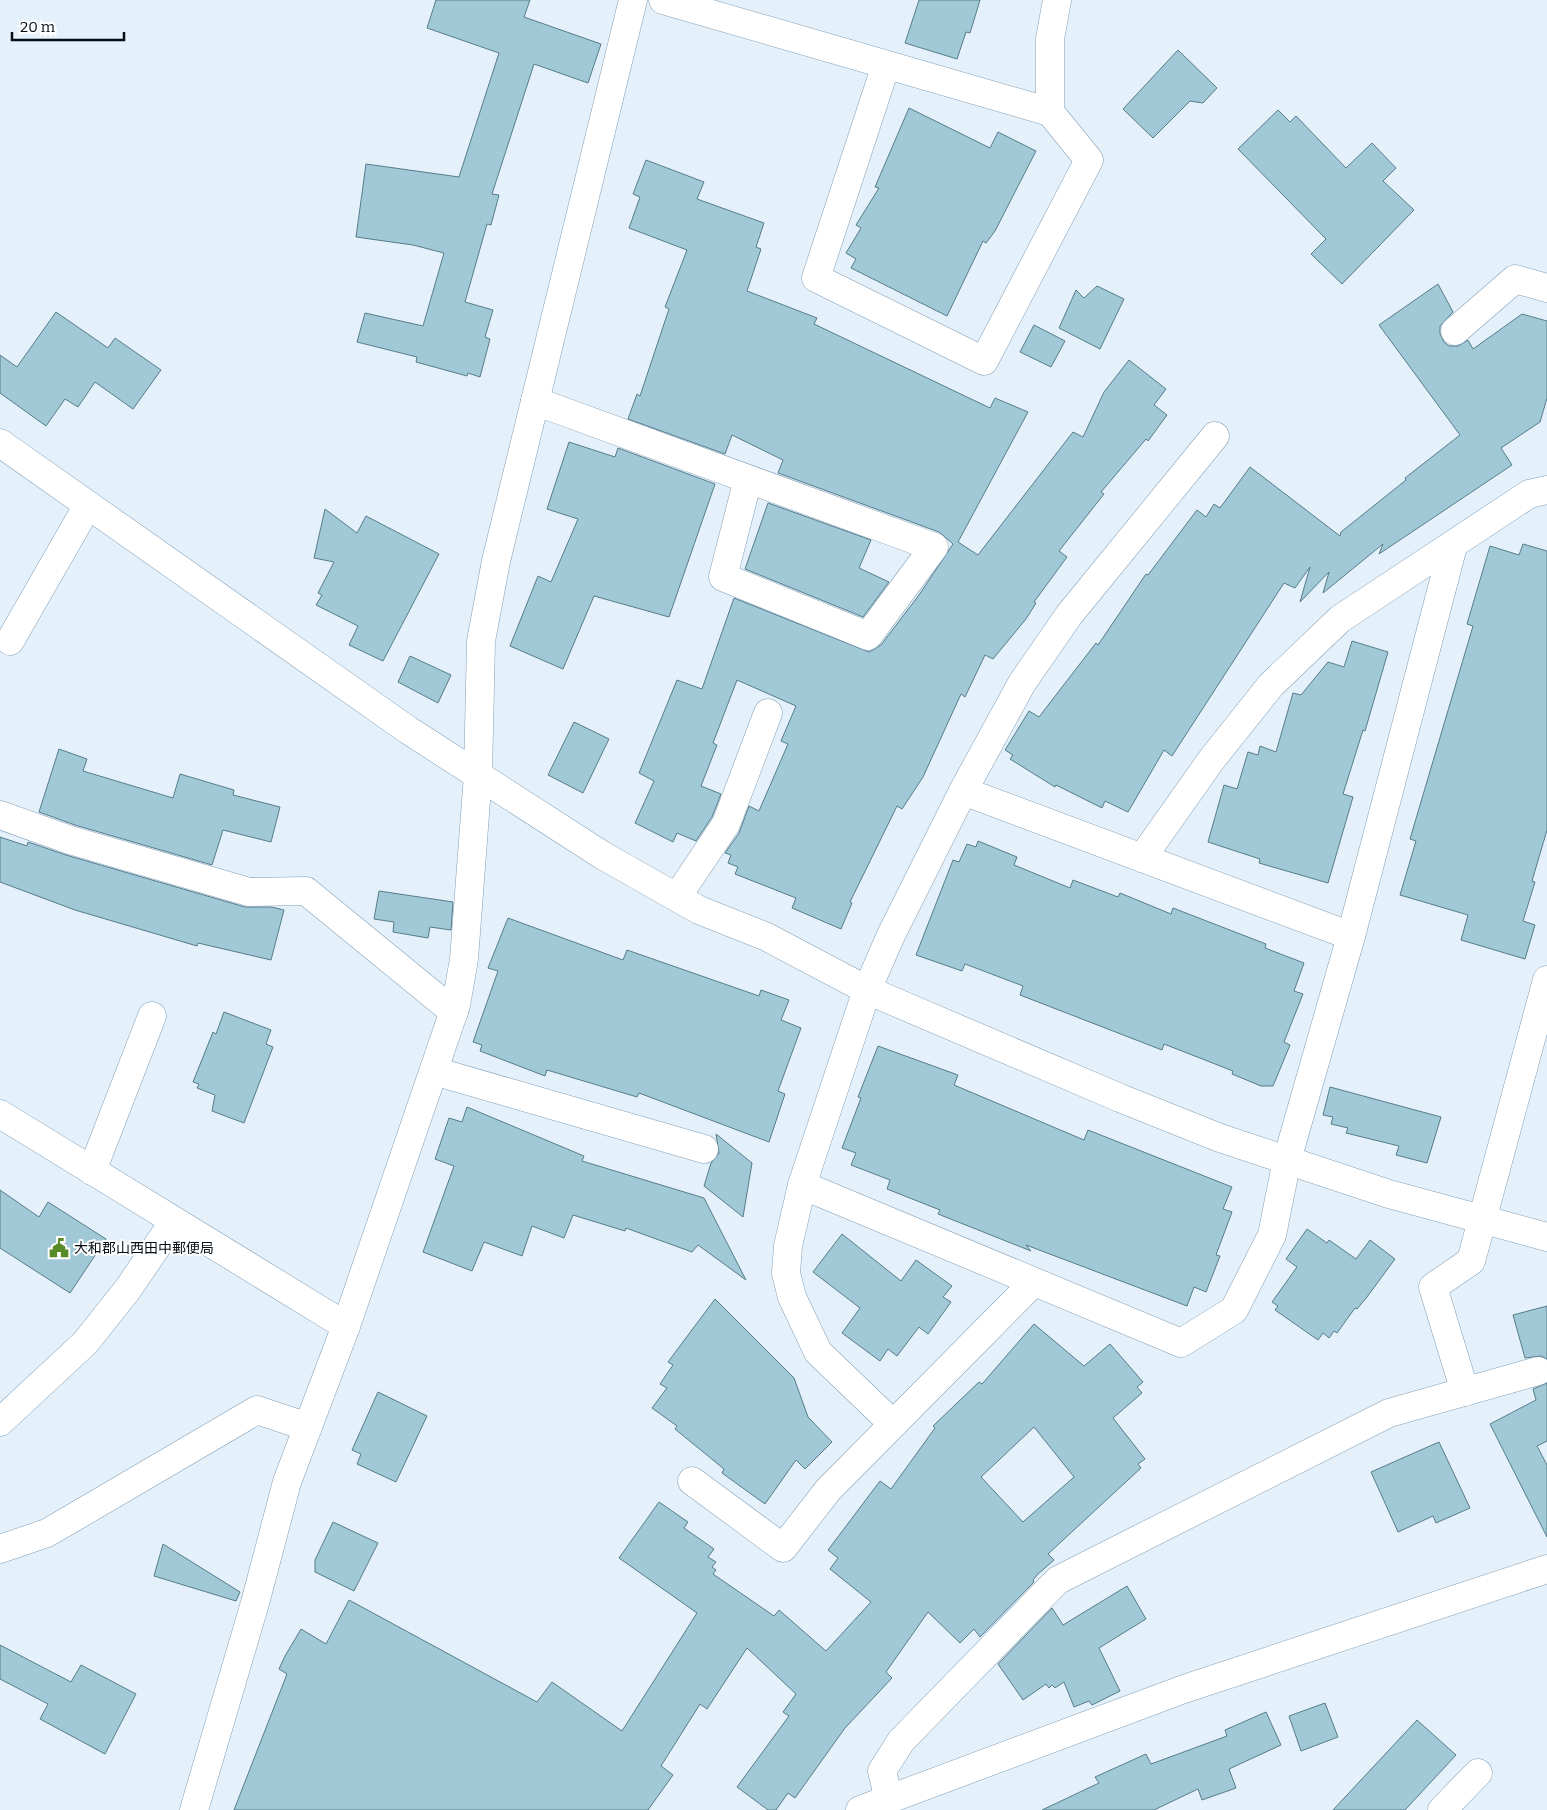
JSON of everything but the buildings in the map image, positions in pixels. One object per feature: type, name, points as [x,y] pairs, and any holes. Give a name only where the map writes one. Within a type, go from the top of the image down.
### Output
[{"type":"street","points":[[194,1810],[255,1604],[287,1482],[346,1326],[454,1012],[464,959],[478,775],[481,640],[496,561],[633,0]]},
{"type":"street","points":[[663,0],[1050,112],[1089,160],[984,361],[816,278],[886,65]]},
{"type":"street","points":[[1050,112],[1050,39],[1056,0]]},
{"type":"street","points":[[1455,331],[1515,278],[1547,288]]},
{"type":"street","points":[[535,401],[934,547],[868,636],[723,577],[748,479]]},
{"type":"street","points":[[893,1424],[818,1352],[792,1297],[786,1272],[788,1246],[802,1185],[867,990],[891,935],[963,791],[1022,683],[1070,615],[1215,436]]},
{"type":"street","points":[[0,443],[408,730],[602,855],[700,910],[767,937],[867,990],[1120,1098],[1220,1138],[1389,1194],[1547,1237]]},
{"type":"street","points":[[1142,858],[1212,759],[1271,685],[1340,619],[1529,494],[1547,490]]},
{"type":"street","points":[[10,641],[88,505]]},
{"type":"street","points":[[802,1185],[1181,1343],[1234,1310],[1272,1235],[1287,1160],[1351,936],[1453,546]]},
{"type":"street","points":[[678,897],[726,824],[768,713]]},
{"type":"street","points":[[963,791],[1351,936]]},
{"type":"street","points":[[0,815],[70,840],[249,892],[306,891],[454,1012]]},
{"type":"street","points":[[1464,1392],[1433,1288],[1471,1261],[1484,1221],[1547,980]]},
{"type":"street","points":[[92,1171],[152,1016]]},
{"type":"street","points":[[434,1071],[704,1149]]},
{"type":"street","points":[[0,1114],[346,1326]]},
{"type":"street","points":[[0,1422],[85,1343],[128,1289],[174,1221]]},
{"type":"street","points":[[692,1481],[783,1548],[828,1490],[1034,1282]]},
{"type":"street","points":[[889,1800],[882,1771],[901,1741],[1058,1580],[1389,1413],[1538,1371]]},
{"type":"street","points":[[0,1550],[47,1533],[257,1410],[308,1428]]},
{"type":"street","points":[[860,1810],[1184,1689],[1547,1569]]},
{"type":"street","points":[[1442,1810],[1478,1773]]},
{"type":"place","name":"大和郡山西田中郵便局","points":[[59,1248]]}]
